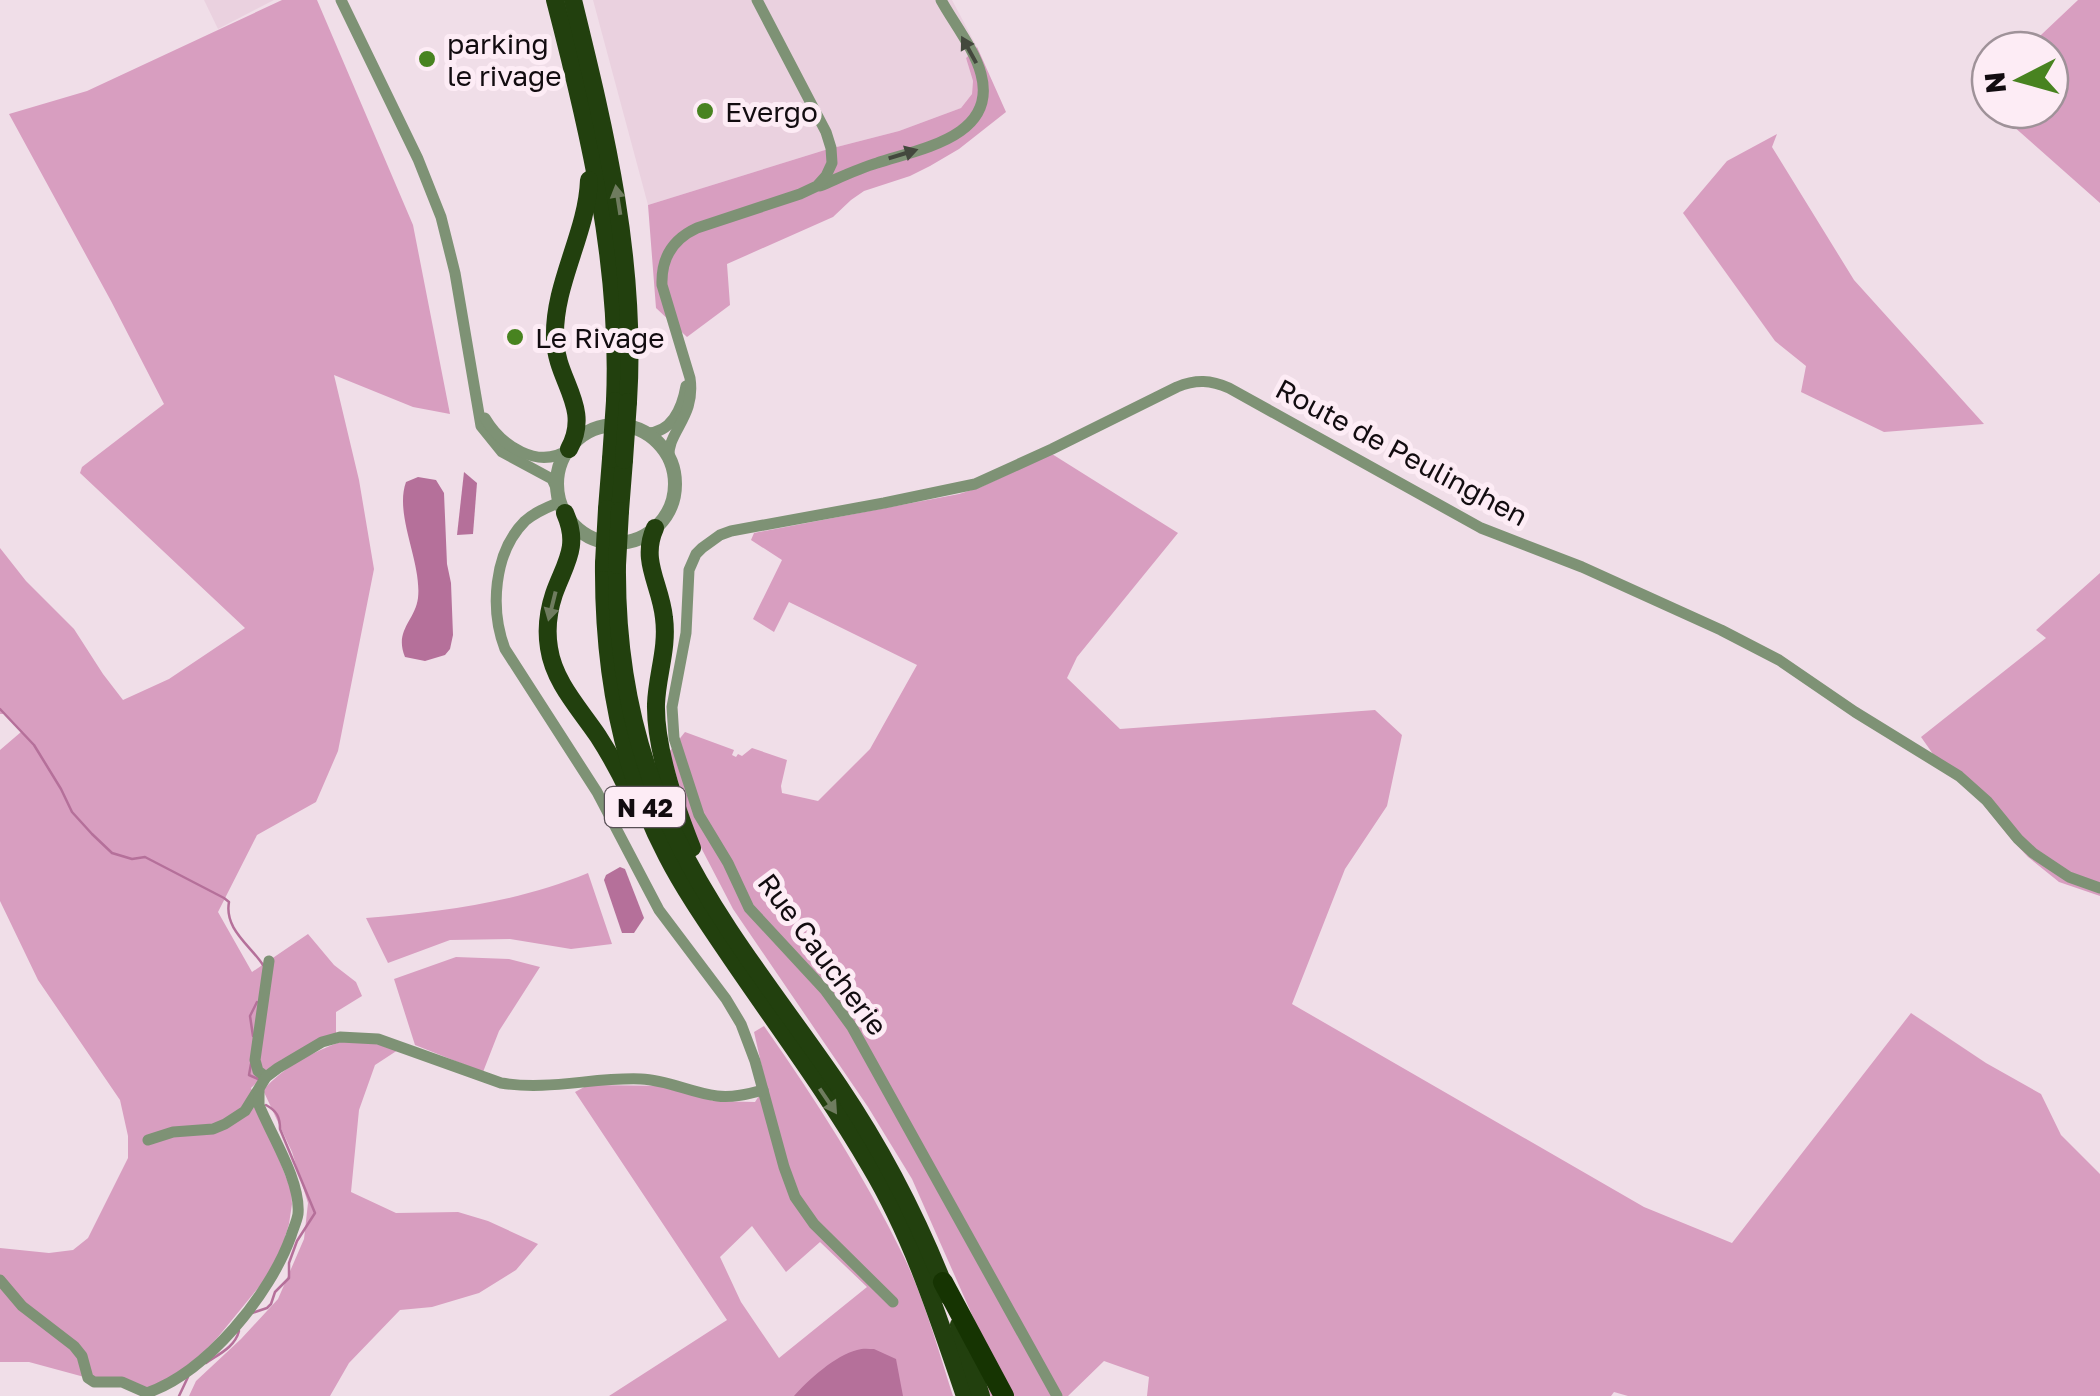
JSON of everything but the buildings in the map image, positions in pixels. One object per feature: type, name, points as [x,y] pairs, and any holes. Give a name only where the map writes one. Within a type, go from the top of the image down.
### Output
[{"type":"highway","name":"N 42","points":[[555,0],[602,208],[621,402]]},
{"type":"highway","name":"N 42","points":[[573,0],[623,230],[630,319],[610,564],[624,678],[637,733],[674,834],[696,876],[884,1190],[920,1266],[965,1396]]},
{"type":"highway","points":[[568,450],[576,433],[577,414],[557,357],[555,328],[588,202],[584,119]]},
{"type":"highway","points":[[561,502],[573,537],[548,616],[548,645],[554,668],[612,758],[682,897],[710,938],[778,1014]]},
{"type":"highway","points":[[655,528],[648,554],[665,626],[656,698],[662,754],[696,857],[778,1014]]},
{"type":"highway","name":"N 42","points":[[778,1014],[841,1088],[876,1146],[942,1282],[980,1396]]},
{"type":"highway","points":[[942,1282],[1004,1396]]},
{"type":"street","points":[[757,0],[831,148],[843,164],[858,169]]},
{"type":"street","points":[[669,460],[670,444],[690,403],[691,386],[662,284],[664,260],[674,244],[697,228],[950,138],[968,126],[981,99],[982,76],[940,0]]},
{"type":"street","points":[[343,2],[418,159],[441,218],[455,272],[479,420],[492,442],[512,460],[552,479],[561,502],[581,532],[604,542],[624,542],[655,528],[673,496],[669,460],[645,433]]},
{"type":"street","points":[[814,188],[830,170],[831,148]]},
{"type":"street","points":[[476,392],[488,424],[508,445],[545,457],[560,455],[586,433],[604,427],[622,426],[645,433],[662,431],[677,414],[685,392],[686,367]]},
{"type":"street","name":"Route de Peulinghen","points":[[732,531],[975,484],[1171,389],[1194,382],[1215,382],[1481,528],[1582,567],[1779,660],[1960,776],[2033,853],[2064,874],[2100,888]]},
{"type":"street","points":[[561,502],[558,472],[568,450]]},
{"type":"street","points":[[561,502],[532,515],[511,542],[496,590],[501,638],[516,670],[606,809],[659,910],[735,1012],[748,1039],[795,1196],[814,1224],[893,1302]]},
{"type":"street","name":"Rue Caucherie","points":[[732,531],[711,540],[696,554],[688,570],[686,634],[672,718],[674,738],[692,795],[749,908],[825,990],[852,1027],[1058,1396]]},
{"type":"street","points":[[266,1077],[258,1071],[255,1060],[269,961]]},
{"type":"street","points":[[148,1140],[225,1124],[246,1112],[266,1077],[322,1042],[352,1037],[378,1039],[514,1086],[635,1079],[666,1082],[714,1096],[763,1090]]},
{"type":"street","points":[[0,1280],[22,1306],[74,1346],[82,1356],[88,1378],[94,1382],[122,1382],[147,1394],[196,1364],[230,1332],[265,1290],[298,1216],[296,1193],[259,1105],[259,1090]]},
{"type":"shaded area","points":[[204,0],[274,0],[218,29]]},
{"type":"shaded area","points":[[282,0],[317,0],[413,225],[450,414],[413,407],[334,375],[359,480],[374,569],[338,751],[316,802],[257,835],[218,912],[252,972],[308,934],[334,965],[356,982],[362,996],[336,1012],[336,1035],[281,1060],[251,1088],[291,1190],[289,1224],[279,1257],[218,1337],[187,1370],[159,1389],[88,1378],[29,1362],[0,1362],[0,1248],[49,1253],[73,1250],[88,1238],[128,1158],[128,1136],[120,1100],[38,980],[0,901],[0,750],[21,732],[0,714],[0,548],[26,581],[74,629],[123,700],[169,679],[245,628],[80,473],[82,467],[164,404],[9,114],[87,91]]},
{"type":"shaded area","points":[[593,0],[952,0],[977,47],[966,58],[973,81],[972,94],[961,108],[899,131],[648,205]]},
{"type":"shaded area","points":[[2078,0],[2100,0],[2100,203],[2018,130],[2070,130],[2070,30],[2046,30]]},
{"type":"shaded area","points":[[977,47],[1006,112],[930,166],[864,191],[833,217],[727,264],[730,305],[687,337],[656,308],[648,205],[899,131],[961,108],[972,94],[973,81],[966,58]]},
{"type":"shaded area","points":[[1777,134],[1772,147],[1854,280],[1984,424],[1884,432],[1801,392],[1806,366],[1775,341],[1683,213],[1727,161]]},
{"type":"shaded area","points":[[1052,454],[1178,533],[1077,657],[1067,678],[1120,729],[1375,710],[1402,735],[1387,806],[1345,869],[1292,1004],[1644,1207],[1732,1243],[1911,1013],[2041,1094],[2061,1135],[2100,1174],[2100,1396],[1628,1396],[1614,1392],[1611,1396],[1147,1396],[1149,1377],[1104,1361],[1068,1396],[990,1396],[985,1377],[996,1369],[912,1179],[868,1107],[733,909],[695,836],[669,752],[685,732],[734,750],[732,755],[736,757],[752,748],[787,760],[782,793],[818,801],[870,749],[917,665],[789,602],[774,632],[753,619],[782,560],[751,540],[754,533],[959,494]]},
{"type":"shaded area","points":[[464,472],[477,483],[473,534],[457,535]]},
{"type":"shaded area","points":[[418,477],[436,480],[444,493],[453,635],[445,655],[425,661],[405,657],[402,648],[403,633],[418,598],[403,495],[406,482]]},
{"type":"shaded area","points":[[2100,573],[2100,896],[2059,882],[2028,857],[1973,792],[1945,771],[1921,737],[2046,638],[2036,630]]},
{"type":"shaded area","points":[[620,867],[625,869],[644,918],[634,933],[622,933],[604,880]]},
{"type":"shaded area","points":[[588,873],[612,944],[571,949],[510,939],[450,940],[388,963],[366,918],[479,904]]},
{"type":"shaded area","points":[[456,957],[509,959],[540,967],[499,1031],[483,1072],[415,1045],[394,979]]},
{"type":"shaded area","points":[[764,1026],[873,1197],[918,1291],[953,1396],[609,1396],[727,1320],[575,1092],[588,1085],[674,1086],[713,1101],[755,1102],[766,1085],[754,1032]],"holes":[[[752,1226],[786,1272],[820,1242],[867,1287],[779,1358],[741,1302],[720,1257]]]},
{"type":"shaded area","points":[[343,1041],[387,1045],[398,1050],[375,1065],[359,1110],[351,1192],[396,1213],[458,1212],[538,1244],[516,1270],[479,1293],[432,1307],[400,1310],[349,1363],[330,1396],[189,1396],[196,1381],[278,1299],[304,1239],[308,1203],[292,1152],[263,1090],[300,1061]]},
{"type":"shaded area","points":[[859,1349],[874,1349],[896,1359],[903,1396],[794,1396],[840,1357]]},
{"type":"waterway","points":[[0,709],[34,745],[72,812],[92,834],[112,853],[132,859],[145,857],[224,898],[229,902],[234,929],[263,965]]},
{"type":"waterway","points":[[253,1036],[250,1016],[257,1002]]},
{"type":"waterway","points":[[251,1064],[249,1075],[258,1079]]},
{"type":"waterway","points":[[252,1313],[267,1308],[275,1292],[289,1278],[289,1263],[297,1241],[315,1213],[278,1118],[266,1105]]},
{"type":"waterway","points":[[206,1363],[230,1346],[239,1331]]},
{"type":"waterway","points":[[179,1396],[188,1377]]},
{"type":"place","name":"parking le rivage","points":[[427,59]]},
{"type":"place","name":"Evergo","points":[[705,111]]},
{"type":"place","name":"Le Rivage","points":[[515,337]]}]
